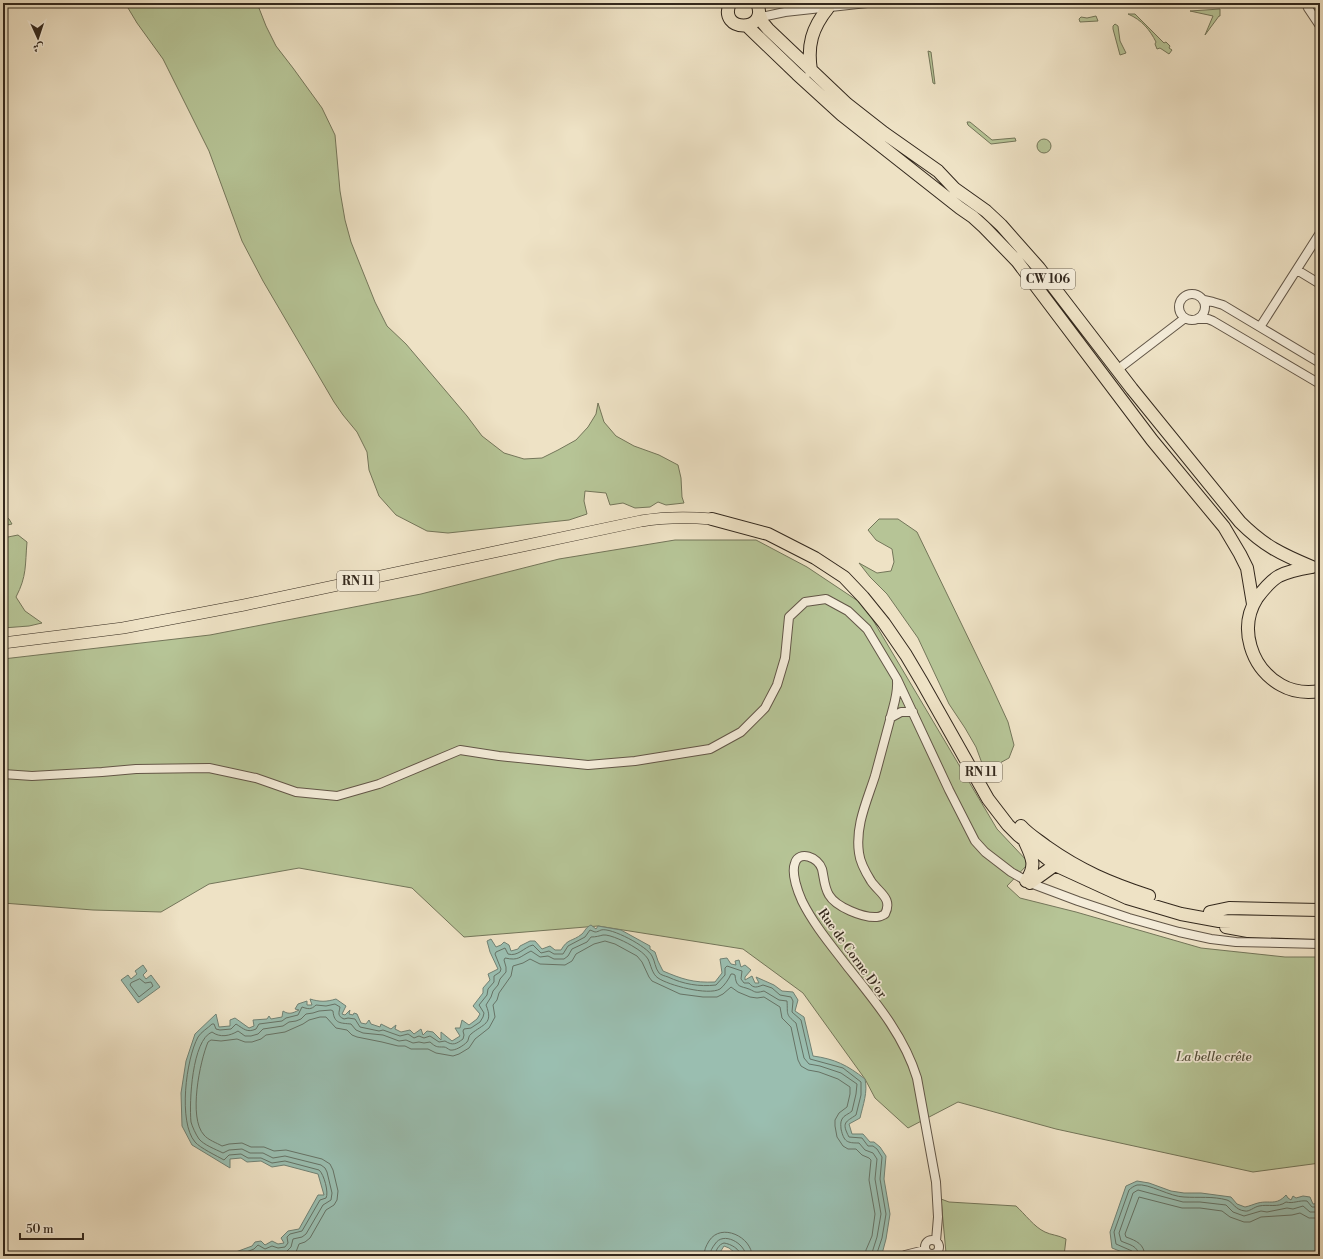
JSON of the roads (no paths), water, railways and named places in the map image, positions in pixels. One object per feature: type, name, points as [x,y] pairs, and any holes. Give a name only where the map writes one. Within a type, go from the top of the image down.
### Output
[{"type":"highway","points":[[728,5],[730,18],[734,23],[740,26],[747,26],[753,23],[758,13]]},
{"type":"highway","points":[[811,71],[809,48],[811,37],[815,26],[828,8]]},
{"type":"highway","name":"CW 106","points":[[758,13],[768,29],[847,104],[938,172],[956,189],[1001,225],[1039,268],[1117,370],[1240,522],[1252,534],[1275,551],[1316,568]]},
{"type":"highway","name":"CW 106","points":[[747,26],[842,115],[973,217],[1017,261],[1152,440],[1224,527],[1247,568],[1253,604]]},
{"type":"highway","name":"RN 11","points":[[712,518],[768,534],[816,558],[844,577],[863,597],[884,623],[910,661],[988,799],[1008,825],[1054,866],[1128,898],[1163,909],[1206,915],[1240,922],[1320,923]]},
{"type":"highway","name":"RN 11","points":[[712,518],[731,520],[776,534],[801,545],[846,574],[866,594],[893,628],[917,665],[985,780],[1008,813],[1034,838],[1063,858],[1087,872],[1107,881],[1206,915],[1320,917]]},
{"type":"highway","points":[[1316,568],[1294,569],[1277,577],[1263,589],[1253,604],[1248,622],[1249,641],[1255,659],[1266,674],[1282,686],[1300,692],[1316,693]]},
{"type":"highway","points":[[1025,841],[1033,865],[1028,882]]},
{"type":"highway","points":[[1028,882],[1054,866],[1067,866],[1087,872]]},
{"type":"highway","points":[[1206,915],[1229,908],[1320,910]]},
{"type":"highway","points":[[1206,915],[1225,927],[1237,930],[1320,933]]},
{"type":"main road","name":"RN 11","points":[[3,643],[123,628],[244,605],[641,520],[682,517],[712,518]]},
{"type":"street","points":[[758,13],[785,12],[867,3]]},
{"type":"street","points":[[1306,3],[1320,26]]},
{"type":"street","points":[[1260,327],[1319,236]]},
{"type":"street","points":[[1297,270],[1320,284]]},
{"type":"street","points":[[1320,363],[1223,305],[1204,300],[1198,295],[1193,294],[1185,296],[1182,299],[1179,311],[1184,318],[1193,320],[1208,319],[1213,321],[1320,384]]},
{"type":"street","points":[[1197,320],[1204,314],[1206,309],[1204,300]]},
{"type":"street","points":[[1117,370],[1184,318]]},
{"type":"street","points":[[3,774],[32,776],[136,769],[209,768],[256,778],[296,792],[337,796],[379,784],[460,750],[499,756],[588,765],[635,761],[710,749],[742,732],[764,708],[777,684],[785,658],[789,617],[805,602],[826,600],[848,610],[867,629],[897,678],[949,790],[976,841],[996,862],[1028,882],[1078,901],[1144,923],[1179,932],[1211,939],[1236,942],[1320,944]]},
{"type":"street","points":[[890,718],[897,695],[897,678]]},
{"type":"street","points":[[890,718],[901,712],[913,712]]},
{"type":"street","name":"Rue de Corne D'or","points":[[890,718],[874,778],[862,814],[859,834],[859,854],[865,871],[872,882],[886,898],[888,904],[885,914],[878,917],[868,916],[844,908],[835,902],[826,889],[820,864],[814,858],[806,856],[797,859],[794,864],[794,872],[795,882],[800,896],[814,922],[899,1036],[913,1065],[917,1078],[936,1182],[938,1217],[936,1241]]},
{"type":"street","points":[[935,1254],[939,1248],[936,1241],[931,1240],[927,1242],[925,1246],[929,1254],[945,1256]]},
{"type":"street","points":[[905,1255],[926,1250]]},
{"type":"water","points":[[591,925],[596,929],[598,926],[621,930],[650,946],[650,949],[655,952],[663,971],[682,978],[700,982],[715,982],[722,973],[720,959],[727,958],[731,964],[736,965],[735,961],[739,960],[741,967],[745,965],[751,970],[745,977],[745,980],[752,976],[755,983],[759,983],[756,977],[774,985],[782,991],[793,992],[798,1000],[795,1011],[804,1017],[813,1056],[840,1063],[865,1079],[866,1094],[860,1118],[849,1124],[852,1134],[863,1134],[870,1142],[874,1142],[880,1147],[886,1156],[884,1179],[890,1214],[882,1254],[866,1256],[739,1256],[724,1246],[719,1256],[225,1256],[252,1246],[255,1242],[261,1241],[265,1245],[272,1241],[278,1244],[284,1243],[281,1238],[288,1231],[299,1229],[318,1195],[324,1195],[318,1174],[284,1165],[272,1167],[261,1161],[247,1162],[241,1158],[230,1159],[230,1168],[192,1145],[182,1126],[181,1093],[186,1061],[195,1034],[216,1014],[219,1027],[230,1026],[230,1020],[235,1018],[249,1028],[254,1026],[253,1020],[267,1019],[269,1016],[271,1019],[282,1017],[283,1011],[289,1013],[295,1012],[299,1010],[295,1009],[298,1004],[307,1001],[307,1005],[312,1005],[310,999],[317,1001],[329,1001],[336,999],[346,1006],[342,1014],[345,1015],[350,1010],[349,1014],[357,1014],[361,1023],[366,1024],[369,1020],[371,1024],[380,1027],[381,1024],[391,1029],[396,1025],[395,1029],[401,1032],[410,1030],[414,1034],[421,1029],[423,1035],[427,1031],[433,1032],[441,1040],[441,1032],[452,1041],[460,1036],[455,1028],[460,1028],[462,1020],[469,1025],[477,1019],[480,1014],[473,1006],[483,993],[483,988],[490,980],[488,974],[498,969],[490,952],[487,941],[491,939],[496,947],[504,942],[509,945],[511,951],[518,949],[520,946],[530,941],[535,941],[542,949],[550,946],[555,950],[561,950],[568,942],[582,934]]},
{"type":"water","points":[[143,965],[147,971],[143,975],[146,979],[151,975],[160,987],[138,1003],[121,980],[128,975],[131,979],[137,974],[135,971]]},
{"type":"water","points":[[1137,1181],[1149,1183],[1171,1191],[1231,1197],[1237,1204],[1245,1207],[1262,1202],[1276,1202],[1286,1195],[1291,1200],[1293,1196],[1296,1198],[1303,1196],[1310,1197],[1313,1204],[1320,1203],[1320,1256],[1132,1256],[1112,1248],[1110,1232],[1126,1186]]},
{"type":"park label","name":"La belle crête","points":[[1214,1056]]}]
